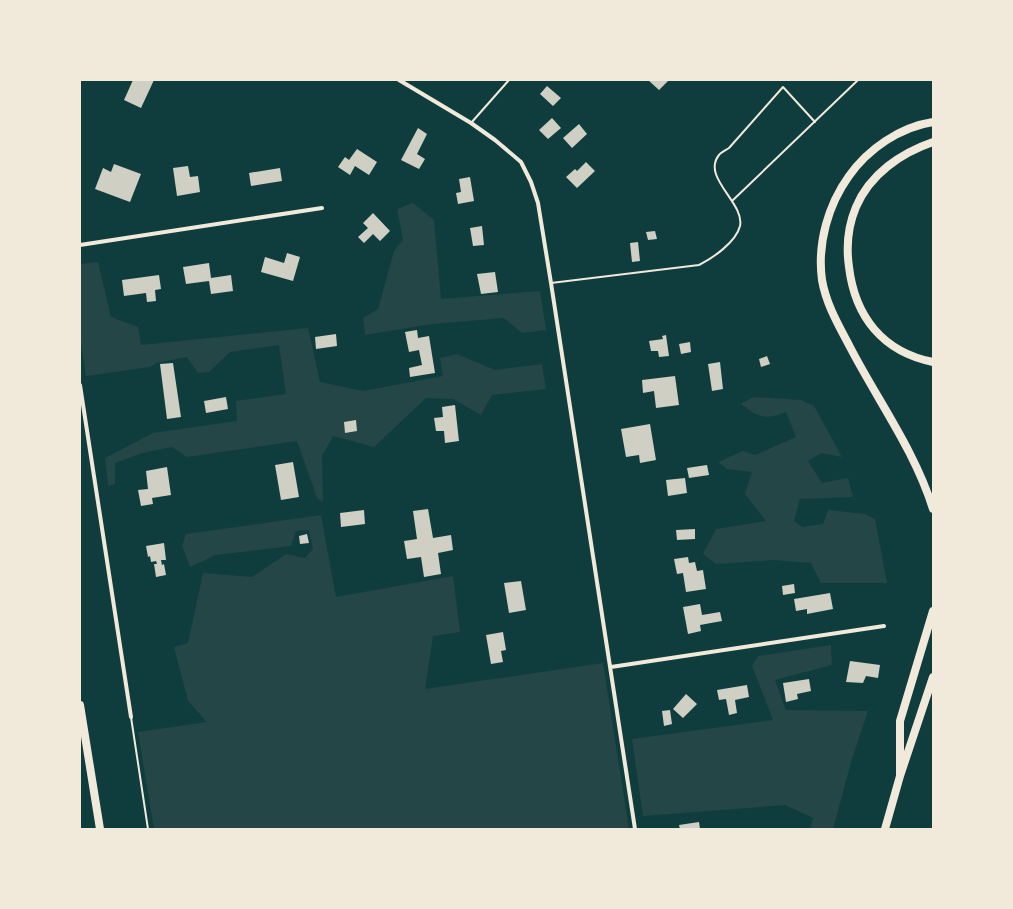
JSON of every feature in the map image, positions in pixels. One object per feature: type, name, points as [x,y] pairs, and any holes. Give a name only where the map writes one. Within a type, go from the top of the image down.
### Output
[{"type":"highway","points":[[933,122],[923,123],[899,134],[879,145],[858,163],[842,185],[831,206],[824,229],[822,256],[822,280],[832,311],[862,370],[919,470],[933,509]]},
{"type":"highway","points":[[933,142],[915,148],[897,159],[879,174],[856,206],[849,233],[847,255],[857,303],[872,328],[884,340],[902,352],[920,360],[933,362]]},
{"type":"highway","points":[[900,776],[900,722],[933,612]]},
{"type":"highway","points":[[885,829],[900,776],[933,677]]},
{"type":"highway","points":[[80,705],[100,829]]},
{"type":"street","points":[[400,80],[471,123],[521,162],[531,182],[538,204],[635,829]]},
{"type":"street","points":[[80,245],[322,208]]},
{"type":"street","points":[[80,385],[131,717]]},
{"type":"street","points":[[611,667],[884,626]]},
{"type":"lane","points":[[471,123],[509,80]]},
{"type":"lane","points":[[732,201],[858,80]]},
{"type":"lane","points":[[551,283],[699,265],[716,255],[731,240],[740,226],[739,216],[732,201],[718,181],[715,167],[719,155],[729,148],[783,87],[815,122]]},
{"type":"lane","points":[[131,717],[148,829]]},
{"type":"shaded area","points":[[413,203],[434,220],[441,299],[540,291],[546,330],[522,333],[504,318],[432,324],[365,335],[363,318],[378,309],[394,251],[403,240],[397,209]]},
{"type":"shaded area","points":[[98,262],[111,317],[138,327],[141,345],[308,328],[320,382],[363,391],[443,376],[440,358],[457,354],[495,370],[542,364],[546,389],[492,395],[481,415],[453,399],[426,398],[374,447],[333,436],[322,456],[323,502],[317,498],[297,441],[187,457],[172,447],[142,453],[115,463],[115,484],[108,486],[105,458],[153,433],[237,421],[236,401],[286,394],[279,345],[230,352],[209,372],[198,373],[187,357],[156,363],[150,367],[86,376],[80,336],[80,264]]},
{"type":"shaded area","points":[[753,397],[801,400],[814,406],[842,457],[821,453],[808,461],[822,483],[848,478],[853,497],[800,499],[794,521],[802,527],[823,524],[828,510],[865,514],[875,519],[887,583],[821,583],[811,563],[773,560],[716,564],[703,554],[716,529],[766,521],[745,494],[752,472],[727,469],[718,462],[743,451],[755,455],[796,437],[786,412],[767,417],[758,415],[741,404]]},
{"type":"shaded area","points":[[321,515],[336,597],[453,576],[460,632],[433,636],[425,689],[603,663],[629,829],[154,829],[138,732],[207,722],[188,701],[174,647],[188,643],[203,573],[252,577],[286,554],[305,558],[313,549],[309,530],[296,531],[291,546],[216,555],[190,567],[182,546],[186,534]]},
{"type":"shaded area","points":[[831,645],[832,665],[775,680],[786,710],[868,711],[852,759],[833,829],[810,829],[813,818],[785,805],[643,816],[632,739],[773,720],[752,666],[758,656]]},
{"type":"building","points":[[133,80],[154,80],[141,108],[124,100]]},
{"type":"building","points":[[648,80],[669,80],[659,90]]},
{"type":"building","points":[[547,86],[561,98],[553,106],[540,94]]},
{"type":"building","points":[[552,118],[561,128],[548,139],[539,130]]},
{"type":"building","points":[[579,124],[587,134],[572,148],[563,138]]},
{"type":"building","points":[[418,128],[427,134],[417,154],[425,159],[419,169],[401,160]]},
{"type":"building","points":[[357,149],[377,162],[369,175],[355,166],[350,175],[338,167],[345,157],[349,160]]},
{"type":"building","points":[[586,162],[595,171],[577,188],[566,177],[575,169],[577,171]]},
{"type":"building","points":[[114,164],[141,174],[130,202],[95,189],[103,168],[111,172]]},
{"type":"building","points":[[188,166],[190,177],[198,176],[200,192],[177,196],[173,168]]},
{"type":"building","points":[[280,168],[282,181],[251,186],[249,173]]},
{"type":"building","points":[[470,177],[474,201],[458,204],[456,193],[461,192],[459,179]]},
{"type":"building","points":[[373,213],[390,231],[380,241],[373,234],[364,243],[358,237],[368,228],[363,223]]},
{"type":"building","points":[[482,226],[484,245],[473,246],[470,228]]},
{"type":"building","points":[[655,231],[657,239],[648,240],[646,232]]},
{"type":"building","points":[[638,242],[640,261],[632,262],[630,243]]},
{"type":"building","points":[[287,253],[300,257],[293,281],[261,272],[265,257],[284,263]]},
{"type":"building","points":[[209,263],[211,278],[231,275],[233,291],[211,294],[209,281],[186,284],[183,267]]},
{"type":"building","points":[[495,272],[498,292],[481,294],[477,274]]},
{"type":"building","points":[[159,275],[161,289],[155,290],[156,301],[147,302],[146,293],[124,296],[122,280]]},
{"type":"building","points":[[417,330],[418,338],[429,336],[435,373],[410,377],[409,368],[422,365],[419,350],[409,352],[405,332]]},
{"type":"building","points":[[336,334],[337,346],[316,349],[315,337]]},
{"type":"building","points":[[666,335],[669,356],[659,357],[658,351],[651,351],[649,341],[663,339],[662,336]]},
{"type":"building","points":[[690,342],[691,352],[681,354],[679,344]]},
{"type":"building","points":[[767,356],[770,364],[761,367],[759,359]]},
{"type":"building","points":[[720,362],[723,389],[712,391],[708,364]]},
{"type":"building","points":[[173,363],[181,417],[167,419],[160,364]]},
{"type":"building","points":[[675,376],[679,405],[656,408],[654,391],[643,393],[642,380]]},
{"type":"building","points":[[226,397],[228,409],[206,413],[204,401]]},
{"type":"building","points":[[455,405],[459,441],[445,443],[444,431],[436,431],[434,418],[443,417],[442,407]]},
{"type":"building","points":[[356,420],[357,431],[345,433],[344,422]]},
{"type":"building","points":[[650,424],[656,460],[640,463],[639,455],[626,457],[621,429]]},
{"type":"building","points":[[293,462],[299,497],[281,500],[275,465]]},
{"type":"building","points":[[707,465],[709,475],[689,478],[687,468]]},
{"type":"building","points":[[167,467],[171,495],[152,498],[153,504],[141,506],[138,490],[148,489],[146,471]]},
{"type":"building","points":[[685,478],[687,493],[668,496],[666,480]]},
{"type":"building","points":[[428,509],[433,538],[451,535],[453,550],[438,553],[441,574],[424,577],[421,557],[407,559],[404,541],[417,539],[413,511]]},
{"type":"building","points":[[364,510],[365,524],[341,527],[340,513]]},
{"type":"building","points":[[695,529],[695,539],[677,540],[676,530]]},
{"type":"building","points":[[307,534],[309,543],[300,544],[299,536]]},
{"type":"building","points":[[164,543],[166,560],[161,560],[162,565],[164,564],[166,575],[156,577],[154,564],[157,564],[156,561],[151,562],[146,546]]},
{"type":"building","points":[[688,557],[689,563],[695,562],[697,571],[703,570],[706,589],[686,592],[683,573],[677,574],[674,559]]},
{"type":"building","points":[[521,581],[526,610],[509,613],[504,583]]},
{"type":"building","points":[[794,584],[795,593],[783,595],[782,586]]},
{"type":"building","points":[[830,593],[833,609],[807,614],[807,609],[796,611],[794,599]]},
{"type":"building","points":[[700,604],[702,615],[720,612],[722,621],[700,625],[701,631],[688,634],[683,607]]},
{"type":"building","points":[[503,632],[506,650],[501,651],[503,662],[491,664],[486,635]]},
{"type":"building","points":[[850,661],[880,665],[878,678],[866,676],[863,683],[846,682]]},
{"type":"building","points":[[809,679],[811,691],[797,694],[798,699],[786,702],[783,683]]},
{"type":"building","points":[[747,685],[749,697],[735,700],[737,713],[729,715],[726,699],[719,700],[717,690]]},
{"type":"building","points":[[686,694],[697,704],[683,718],[673,709]]},
{"type":"building","points":[[670,710],[672,724],[664,726],[662,711]]},
{"type":"building","points":[[699,822],[700,829],[680,829],[679,825]]}]
